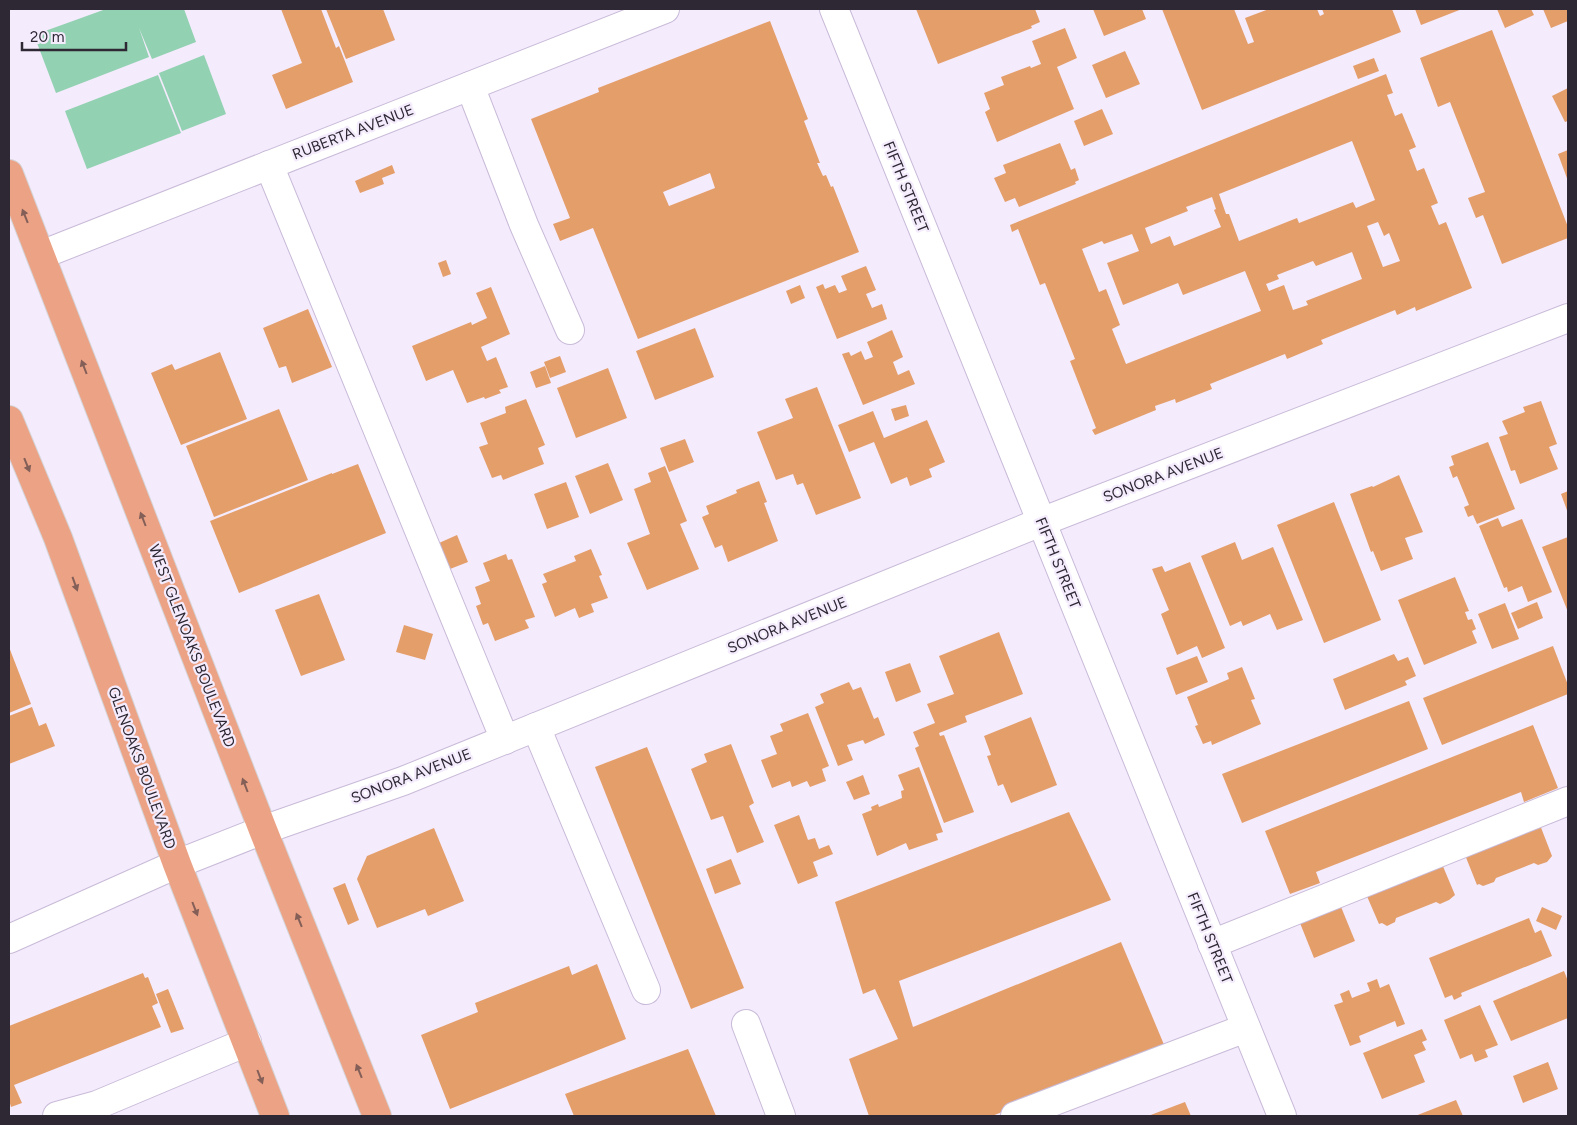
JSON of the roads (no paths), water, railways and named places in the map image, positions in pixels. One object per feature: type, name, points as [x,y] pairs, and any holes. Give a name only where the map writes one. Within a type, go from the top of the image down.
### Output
[{"type":"main road","name":"WEST GLENOAKS BOULEVARD","points":[[9,174],[263,830],[377,1116]]},
{"type":"main road","name":"GLENOAKS BOULEVARD","points":[[9,420],[58,538],[177,864],[275,1116]]},
{"type":"street","name":"RUBERTA AVENUE","points":[[41,255],[665,9]]},
{"type":"street","name":"FIFTH STREET","points":[[834,9],[1282,1116]]},
{"type":"street","points":[[470,86],[524,225],[570,330]]},
{"type":"street","points":[[268,165],[505,740]]},
{"type":"street","name":"SONORA AVENUE","points":[[9,939],[177,864],[263,830],[403,781],[1041,522],[1568,318]]},
{"type":"street","points":[[536,727],[646,990]]},
{"type":"street","points":[[1212,944],[1568,801]]},
{"type":"street","points":[[746,1024],[781,1116]]},
{"type":"street","points":[[1015,1116],[1246,1028]]},
{"type":"street","points":[[57,1116],[97,1105],[247,1042]]}]
